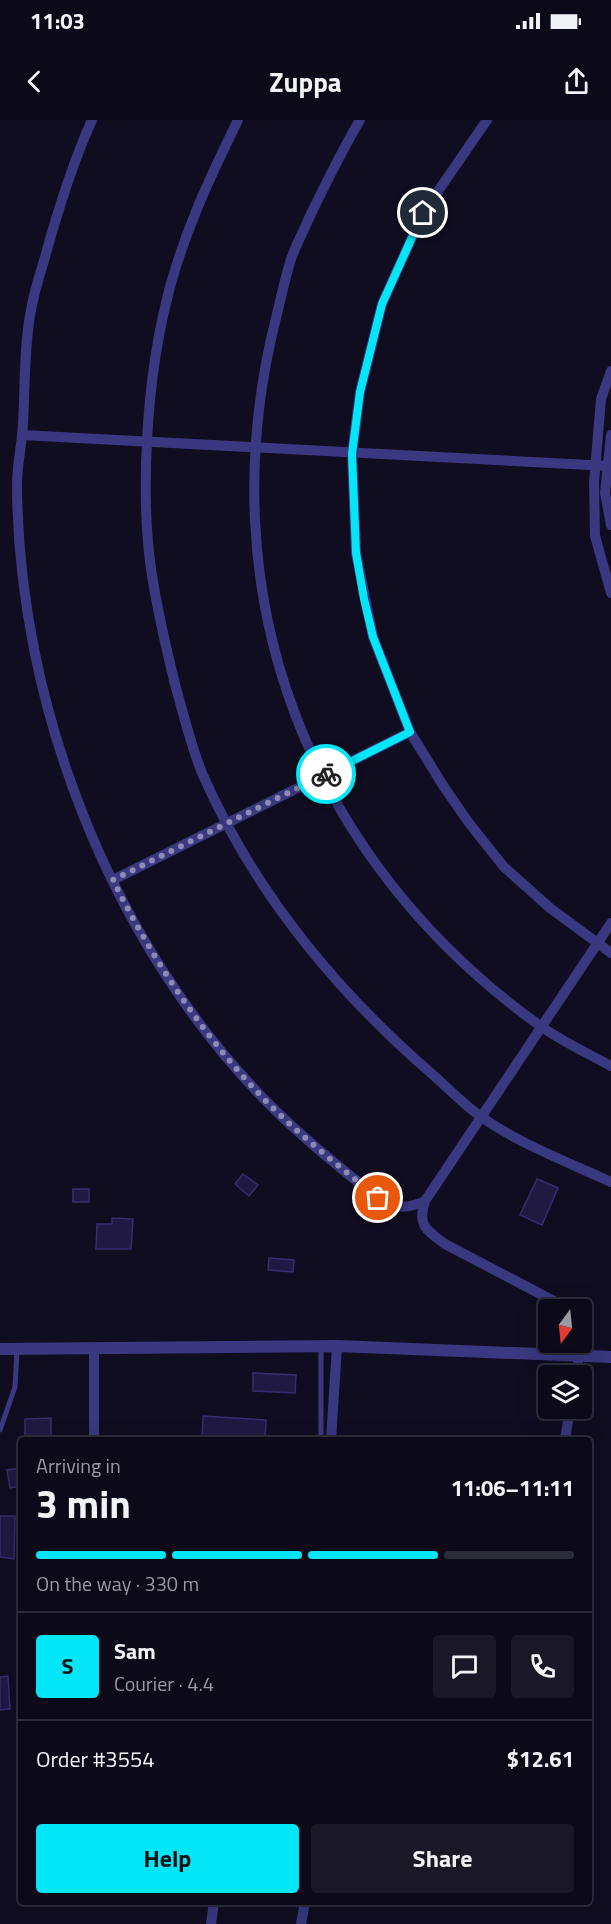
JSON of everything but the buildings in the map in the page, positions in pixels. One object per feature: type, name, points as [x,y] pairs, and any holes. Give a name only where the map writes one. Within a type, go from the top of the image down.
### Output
[{"type":"street","points":[[92,120],[74,160],[30,311],[17,481],[19,533],[30,632],[46,702],[65,767],[89,829],[146,942],[181,997],[215,1042],[264,1099],[378,1198],[396,1207],[409,1207],[425,1201]]},
{"type":"street","points":[[238,120],[208,181],[189,229],[166,302],[157,351],[148,436],[146,492],[151,566],[161,628],[201,771],[231,829],[298,937],[344,991],[384,1032],[481,1117],[519,1139],[611,1182]]},
{"type":"street","points":[[360,120],[337,158],[291,258],[265,363],[254,454],[254,521],[260,577],[272,636],[294,709],[320,775],[338,808],[408,907],[449,950],[494,991],[541,1027],[611,1066]]},
{"type":"street","points":[[487,120],[423,213],[382,304],[358,402],[352,454],[356,553],[373,637],[410,732],[469,823],[504,867],[550,908],[611,953]]},
{"type":"street","points":[[611,371],[601,399],[594,465],[595,536],[611,593]]},
{"type":"street","points":[[22,435],[608,466]]},
{"type":"street","points":[[611,435],[605,494],[611,525]]},
{"type":"street","points":[[113,880],[410,732]]},
{"type":"street","points":[[550,1299],[445,1244],[431,1234],[423,1224],[421,1214],[425,1201],[611,923]]},
{"type":"street","points":[[331,1437],[337,1346]]},
{"type":"street","points":[[0,1349],[337,1346],[611,1357]]},
{"type":"street","points":[[94,1348],[94,1437]]},
{"type":"street","points":[[578,1357],[578,1365]]},
{"type":"street","points":[[565,1437],[568,1419]]},
{"type":"street","points":[[211,1924],[214,1905]]},
{"type":"street","points":[[302,1924],[305,1905]]},
{"type":"lane","points":[[321,1346],[321,1437]]},
{"type":"lane","points":[[0,1430],[15,1387],[17,1348]]},
{"type":"way so far","points":[[326,774],[113,880],[146,942],[181,997],[215,1042],[264,1099],[378,1198]]},
{"type":"route","points":[[326,774],[410,732],[373,637],[364,599],[356,553],[352,454],[360,392],[382,304],[423,213]]}]
